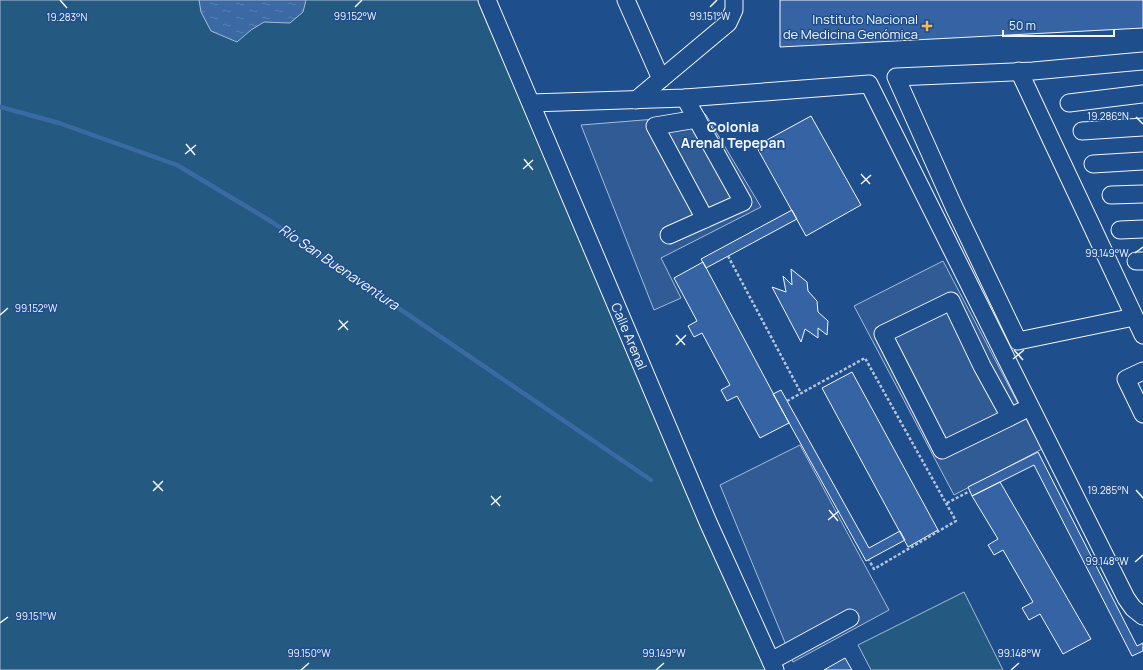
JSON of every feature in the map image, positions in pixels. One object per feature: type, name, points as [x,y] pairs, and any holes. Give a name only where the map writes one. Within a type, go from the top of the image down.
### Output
[{"type":"street","name":"Calle Arenal","points":[[487,0],[708,522],[773,666]]},
{"type":"street","points":[[626,0],[661,79]]},
{"type":"street","points":[[636,100],[728,23],[734,10],[734,0]]},
{"type":"street","points":[[1134,316],[1018,341],[954,207],[896,77],[1019,72],[1143,61]]},
{"type":"street","points":[[1019,72],[1143,335]]},
{"type":"street","points":[[531,103],[685,98],[869,84],[1126,598],[1133,608],[1143,616]]},
{"type":"street","points":[[1069,103],[1143,94]]},
{"type":"street","points":[[668,235],[743,202],[685,98]]},
{"type":"street","points":[[697,119],[655,126],[705,219]]},
{"type":"street","points":[[1082,131],[1143,127]]},
{"type":"street","points":[[1093,164],[1143,161]]},
{"type":"street","points":[[1111,195],[1143,194]]},
{"type":"street","points":[[1120,230],[1143,229]]},
{"type":"street","points":[[1010,416],[982,366],[950,301],[884,334],[942,450],[1030,407]]},
{"type":"street","points":[[1143,371],[1126,379],[1143,414]]},
{"type":"street","points":[[773,666],[850,618]]},
{"type":"path","points":[[728,256],[802,393]]},
{"type":"path","points":[[787,401],[865,358],[947,503],[956,522],[874,569],[869,560]]},
{"type":"path","points":[[947,503],[970,491]]},
{"type":"shaded area","points":[[0,0],[479,0],[716,560],[766,670],[0,670]]},
{"type":"shaded area","points":[[706,115],[761,207],[661,258],[681,298],[654,310],[581,125]]},
{"type":"shaded area","points":[[943,261],[1042,449],[954,495],[854,306]]},
{"type":"shaded area","points":[[800,445],[889,610],[793,662],[720,485]]},
{"type":"shaded area","points":[[964,592],[1003,670],[871,670],[858,645]]},
{"type":"water","points":[[199,0],[306,0],[303,12],[290,23],[264,22],[251,30],[237,42],[211,31],[201,12]]},
{"type":"building","points":[[780,0],[1143,0],[1143,28],[780,47]]},
{"type":"building","points":[[811,116],[861,205],[806,236],[756,146]]},
{"type":"building","points":[[792,210],[797,219],[706,268],[701,259]]},
{"type":"building","points":[[703,262],[789,423],[760,438],[737,396],[727,401],[721,390],[730,385],[702,333],[694,337],[688,326],[697,321],[674,278]]},
{"type":"building","points":[[791,269],[807,282],[808,291],[817,301],[818,312],[828,321],[827,335],[818,328],[818,338],[805,329],[801,342],[772,287],[786,292],[783,276],[792,285]]},
{"type":"building","points":[[852,372],[938,530],[908,547],[822,388]]},
{"type":"building","points":[[781,390],[869,548],[900,531],[905,540],[866,561],[773,394]]},
{"type":"building","points":[[1038,452],[1137,646],[1143,643],[1143,651],[1132,656],[1034,465],[972,496],[968,487]]},
{"type":"building","points":[[1000,482],[1091,639],[1063,654],[1040,614],[1029,620],[1022,608],[1033,602],[1003,550],[994,555],[988,545],[998,539],[972,496]]},
{"type":"building","points":[[845,658],[852,670],[824,670]]},
{"type":"waterway","name":"Río San Buenaventura","points":[[0,107],[59,123],[177,165],[272,222],[651,480]]},
{"type":"place","name":"Instituto Nacional de Medicina Genómica","points":[[927,26]]},
{"type":"district","name":"Colonia Arenal Tepepan","points":[[733,136]]}]
